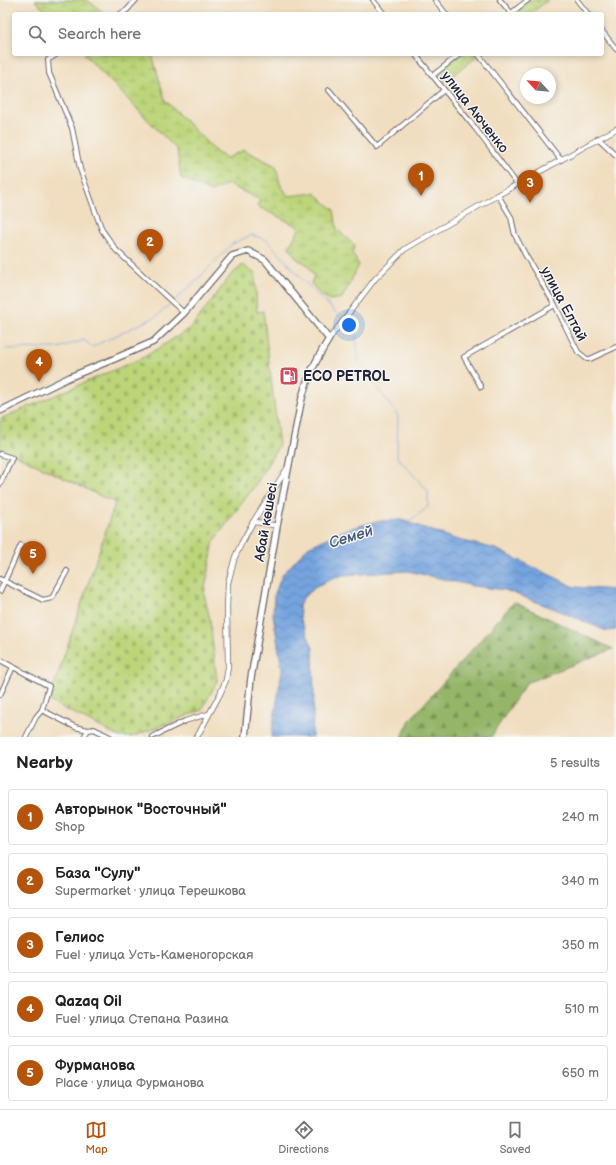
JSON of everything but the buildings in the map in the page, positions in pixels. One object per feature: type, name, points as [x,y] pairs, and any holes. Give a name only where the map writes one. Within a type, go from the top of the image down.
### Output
[{"type":"main road","points":[[0,411],[70,377],[153,342],[184,313],[232,256],[248,251],[265,260],[329,339]]},
{"type":"main road","name":"Абай көшесі","points":[[245,737],[251,678],[288,466],[305,384],[317,358],[329,339]]},
{"type":"street","points":[[124,12],[136,0]]},
{"type":"street","points":[[373,0],[382,12]]},
{"type":"street","points":[[435,0],[444,12]]},
{"type":"street","points":[[500,0],[509,12]]},
{"type":"street","points":[[513,12],[528,0]]},
{"type":"street","points":[[577,0],[586,12]]},
{"type":"street","points":[[604,34],[616,49]]},
{"type":"street","points":[[55,56],[48,60],[48,73],[72,128],[80,169],[102,230],[116,250],[184,313]]},
{"type":"street","name":"улица Аюченко","points":[[417,56],[475,128],[516,184]]},
{"type":"street","points":[[432,76],[457,56]]},
{"type":"street","points":[[480,56],[561,160]]},
{"type":"street","points":[[328,90],[378,147],[444,90]]},
{"type":"street","name":"Абай көшесі","points":[[329,339],[381,272],[406,249],[498,194],[616,129]]},
{"type":"street","points":[[598,138],[616,155]]},
{"type":"street","name":"улица Елтай","points":[[498,194],[511,217],[515,235],[555,304],[578,352],[587,359],[616,347]]},
{"type":"street","points":[[481,387],[464,357],[555,304]]},
{"type":"street","points":[[0,454],[12,458],[0,484]]},
{"type":"street","points":[[197,737],[226,680],[228,667],[228,583],[235,557],[253,522],[288,466]]},
{"type":"street","points":[[253,522],[277,526]]},
{"type":"street","points":[[0,591],[21,545]]},
{"type":"street","points":[[0,579],[44,600],[52,598],[66,571]]},
{"type":"street","points":[[0,660],[49,686],[42,710],[36,717],[26,737]]},
{"type":"street","points":[[0,695],[14,668]]},
{"type":"street","points":[[42,710],[75,727],[88,730],[94,729],[110,737]]},
{"type":"street","points":[[152,737],[185,721],[208,714]]},
{"type":"street","points":[[84,737],[88,730]]},
{"type":"green space","points":[[35,0],[87,0],[103,12],[46,12]]},
{"type":"green space","points":[[528,0],[548,0],[533,12],[513,12]]},
{"type":"green space","points":[[86,56],[153,56],[165,100],[217,153],[227,158],[244,150],[276,166],[280,184],[288,196],[315,193],[334,210],[337,229],[355,246],[352,253],[359,265],[342,298],[329,300],[319,293],[311,283],[314,276],[307,264],[297,259],[289,247],[299,227],[257,206],[260,200],[228,184],[211,192],[181,178],[177,150]]},
{"type":"green space","points":[[458,56],[478,56],[445,82],[438,72]]},
{"type":"green space","points":[[243,265],[255,274],[257,312],[263,311],[279,445],[256,484],[214,541],[204,594],[210,620],[217,681],[202,710],[132,737],[120,737],[49,701],[115,503],[12,453],[0,449],[0,419],[144,357],[191,328],[231,275]]},
{"type":"green space","points":[[514,602],[613,649],[526,683],[491,737],[402,737],[410,720]]},
{"type":"water","name":"Семей","points":[[402,520],[455,539],[496,549],[575,587],[616,590],[616,630],[606,631],[560,611],[505,590],[473,586],[408,571],[343,575],[318,585],[303,598],[299,606],[301,620],[313,648],[314,695],[312,737],[271,737],[282,670],[273,614],[274,596],[282,575],[308,547],[347,529],[378,521]]},
{"type":"waterway","points":[[174,301],[232,244],[252,235],[267,240],[302,279],[342,319]]},
{"type":"waterway","points":[[6,349],[58,348],[84,340],[92,347],[157,316],[171,303]]},
{"type":"waterway","points":[[344,321],[356,336],[359,362],[398,416],[397,457],[428,491],[428,507],[407,523]]},
{"type":"place","name":"Авторынок \"Восточный\"","points":[[421,196]]},
{"type":"place","name":"Гелиос","points":[[530,203]]},
{"type":"place","name":"База \"Сулу\"","points":[[150,262]]},
{"type":"place","name":"ECO PETROL","points":[[289,376]]},
{"type":"place","name":"Qazaq Oil","points":[[39,382]]},
{"type":"place","name":"Фурманова","points":[[33,574]]}]
